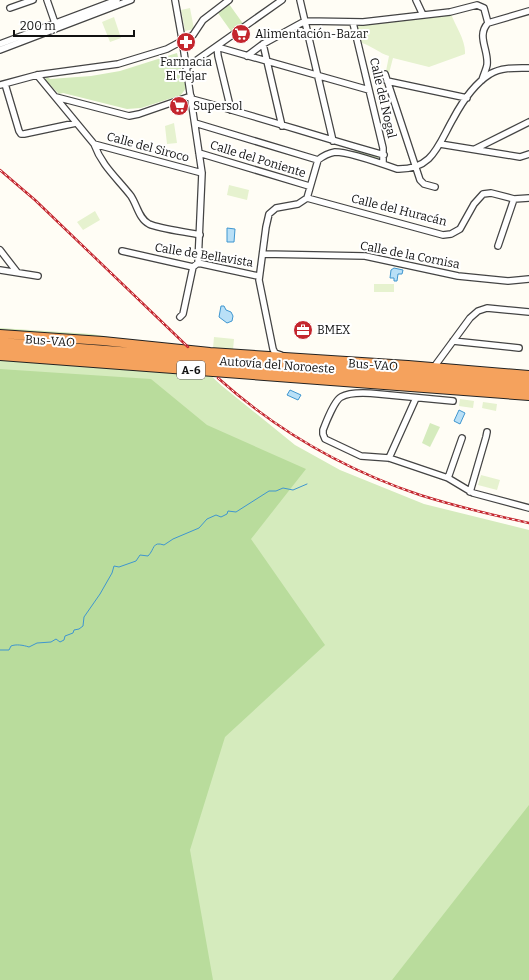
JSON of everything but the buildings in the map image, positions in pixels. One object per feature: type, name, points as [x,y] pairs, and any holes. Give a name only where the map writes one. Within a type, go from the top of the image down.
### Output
[{"type":"highway","points":[[0,335],[144,349],[157,351],[162,354]]},
{"type":"highway","points":[[0,335],[104,341],[192,351],[434,367],[529,375]]},
{"type":"highway","name":"Autovía del Noroeste","points":[[0,342],[529,382]]},
{"type":"highway","name":"Bus-VAO","points":[[0,349],[529,389]]},
{"type":"highway","name":"Autovía del Noroeste","points":[[0,356],[529,396]]},
{"type":"highway","points":[[381,385],[385,388],[529,400]]},
{"type":"street","points":[[10,8],[33,0]]},
{"type":"street","points":[[47,0],[55,23]]},
{"type":"street","points":[[0,44],[55,23],[100,3],[117,0]]},
{"type":"street","points":[[0,50],[131,0]]},
{"type":"street","points":[[175,0],[187,68],[202,173],[200,235],[196,265],[183,314],[180,317]]},
{"type":"street","points":[[76,123],[21,134],[3,85],[37,75],[118,64],[167,49],[193,35],[203,20],[229,0]]},
{"type":"street","points":[[187,68],[282,0]]},
{"type":"street","points":[[300,0],[333,141]]},
{"type":"street","points":[[416,0],[423,15]]},
{"type":"street","points":[[247,56],[263,44],[305,21],[353,22],[450,12],[478,5],[484,8],[488,23]]},
{"type":"street","points":[[325,360],[278,355],[273,351],[258,276],[269,214],[276,208],[298,204],[307,198],[309,186],[318,160],[331,153],[337,152],[349,154],[397,169],[415,167],[432,156],[453,119],[481,80],[487,64],[482,35],[484,27],[488,23],[529,11]]},
{"type":"street","name":"Calle del Nogal","points":[[353,22],[383,148],[383,164]]},
{"type":"street","points":[[263,44],[282,126]]},
{"type":"street","points":[[217,47],[369,90]]},
{"type":"street","points":[[217,47],[231,110]]},
{"type":"street","points":[[487,64],[496,72]]},
{"type":"street","points":[[481,80],[496,72],[512,68],[529,68]]},
{"type":"street","points":[[385,74],[420,180],[424,184],[435,187]]},
{"type":"street","points":[[37,75],[94,144]]},
{"type":"street","points":[[387,81],[467,98]]},
{"type":"street","points":[[56,97],[129,116],[191,98],[384,155]]},
{"type":"street","points":[[475,149],[529,122]]},
{"type":"street","points":[[195,123],[318,160]]},
{"type":"street","name":"Calle del Siroco","points":[[94,144],[202,173]]},
{"type":"street","name":"Calle del Siroco","points":[[94,144],[103,163],[132,198],[145,221],[152,225],[200,235]]},
{"type":"street","points":[[440,144],[520,157],[529,154]]},
{"type":"street","points":[[349,154],[351,146]]},
{"type":"street","name":"Calle del Poniente","points":[[199,153],[309,186]]},
{"type":"street","name":"Calle del Huracán","points":[[307,198],[443,235],[451,234],[460,229],[474,204],[483,194],[491,192],[514,199],[529,198]]},
{"type":"street","points":[[498,246],[514,199]]},
{"type":"street","points":[[0,250],[17,272]]},
{"type":"street","name":"Calle de Bellavista","points":[[122,251],[258,276]]},
{"type":"street","name":"Calle de la Cornisa","points":[[263,254],[365,256],[458,276],[508,281],[529,279]]},
{"type":"street","points":[[0,270],[38,276]]},
{"type":"street","points":[[434,367],[470,318],[478,311],[487,308],[529,312]]},
{"type":"street","points":[[244,355],[264,353],[268,348],[270,339]]},
{"type":"street","points":[[453,341],[519,348]]},
{"type":"street","points":[[441,359],[441,365],[444,368]]},
{"type":"street","points":[[453,402],[367,393],[341,397],[335,404],[323,430],[324,438],[361,456],[389,458],[448,478],[470,492],[529,508]]},
{"type":"street","points":[[404,397],[412,407]]},
{"type":"street","points":[[389,458],[416,398]]},
{"type":"street","points":[[470,492],[487,432]]},
{"type":"street","points":[[448,478],[462,438]]},
{"type":"green space","points":[[229,4],[244,25],[233,34],[218,13]]},
{"type":"green space","points":[[190,8],[194,29],[185,31],[181,10]]},
{"type":"green space","points":[[451,14],[464,44],[465,54],[429,67],[393,58],[388,77],[386,71],[389,56],[362,43],[357,27],[358,26]]},
{"type":"green space","points":[[114,17],[121,38],[110,42],[102,22]]},
{"type":"green space","points":[[177,53],[186,88],[181,95],[141,108],[127,109],[63,93],[59,94],[45,80],[47,76],[50,79],[91,76],[120,71]]},
{"type":"green space","points":[[174,123],[177,143],[167,144],[165,126]]},
{"type":"green space","points":[[355,150],[378,157],[379,160],[353,152]]},
{"type":"green space","points":[[229,185],[249,190],[247,200],[227,195]]},
{"type":"green space","points":[[95,211],[100,220],[83,230],[77,222]]},
{"type":"green space","points":[[374,284],[394,284],[394,292],[374,292]]},
{"type":"green space","points":[[0,328],[91,334],[181,348],[222,386],[295,445],[340,470],[424,504],[529,530],[529,980],[0,980]]},
{"type":"green space","points":[[214,337],[234,339],[233,350],[213,348]]},
{"type":"green space","points":[[0,369],[151,379],[207,425],[306,469],[251,539],[325,645],[225,737],[190,850],[213,980],[0,980]]},
{"type":"green space","points":[[460,399],[474,401],[473,408],[459,406]]},
{"type":"green space","points":[[483,402],[497,404],[496,411],[482,408]]},
{"type":"green space","points":[[430,423],[440,427],[430,447],[422,443]]},
{"type":"green space","points":[[481,475],[500,480],[497,490],[478,485]]},
{"type":"green space","points":[[529,805],[529,980],[392,980]]},
{"type":"water","points":[[227,228],[235,229],[234,242],[227,242]]},
{"type":"water","points":[[394,268],[403,270],[402,274],[398,274],[397,281],[394,281],[394,278],[390,278],[391,270]]},
{"type":"water","points":[[221,306],[224,306],[226,310],[231,312],[233,316],[232,321],[227,323],[219,317]]},
{"type":"water","points":[[290,390],[301,395],[298,400],[287,395]]},
{"type":"water","points":[[459,410],[465,413],[460,424],[454,421]]},
{"type":"waterway","points":[[0,650],[9,650],[11,646],[15,645],[29,647],[37,643],[51,642],[56,639],[60,642],[64,640],[65,636],[73,633],[74,630],[83,626],[84,617],[100,594],[112,573],[114,566],[119,567],[136,561],[140,555],[148,556],[157,544],[164,545],[173,539],[199,528],[207,519],[216,515],[221,517],[227,514],[228,511],[236,512],[269,491],[276,491],[283,488],[293,490],[307,484]]},
{"type":"railway","points":[[0,170],[35,200],[188,347]]},
{"type":"railway","points":[[218,378],[264,415],[313,447],[339,461],[392,485],[420,495],[529,523]]},
{"type":"place","name":"Alimentación-Bazar","points":[[241,34]]},
{"type":"place","name":"Farmacia El Tejar","points":[[186,42]]},
{"type":"place","name":"Supersol","points":[[179,106]]},
{"type":"place","name":"BMEX","points":[[303,330]]}]
